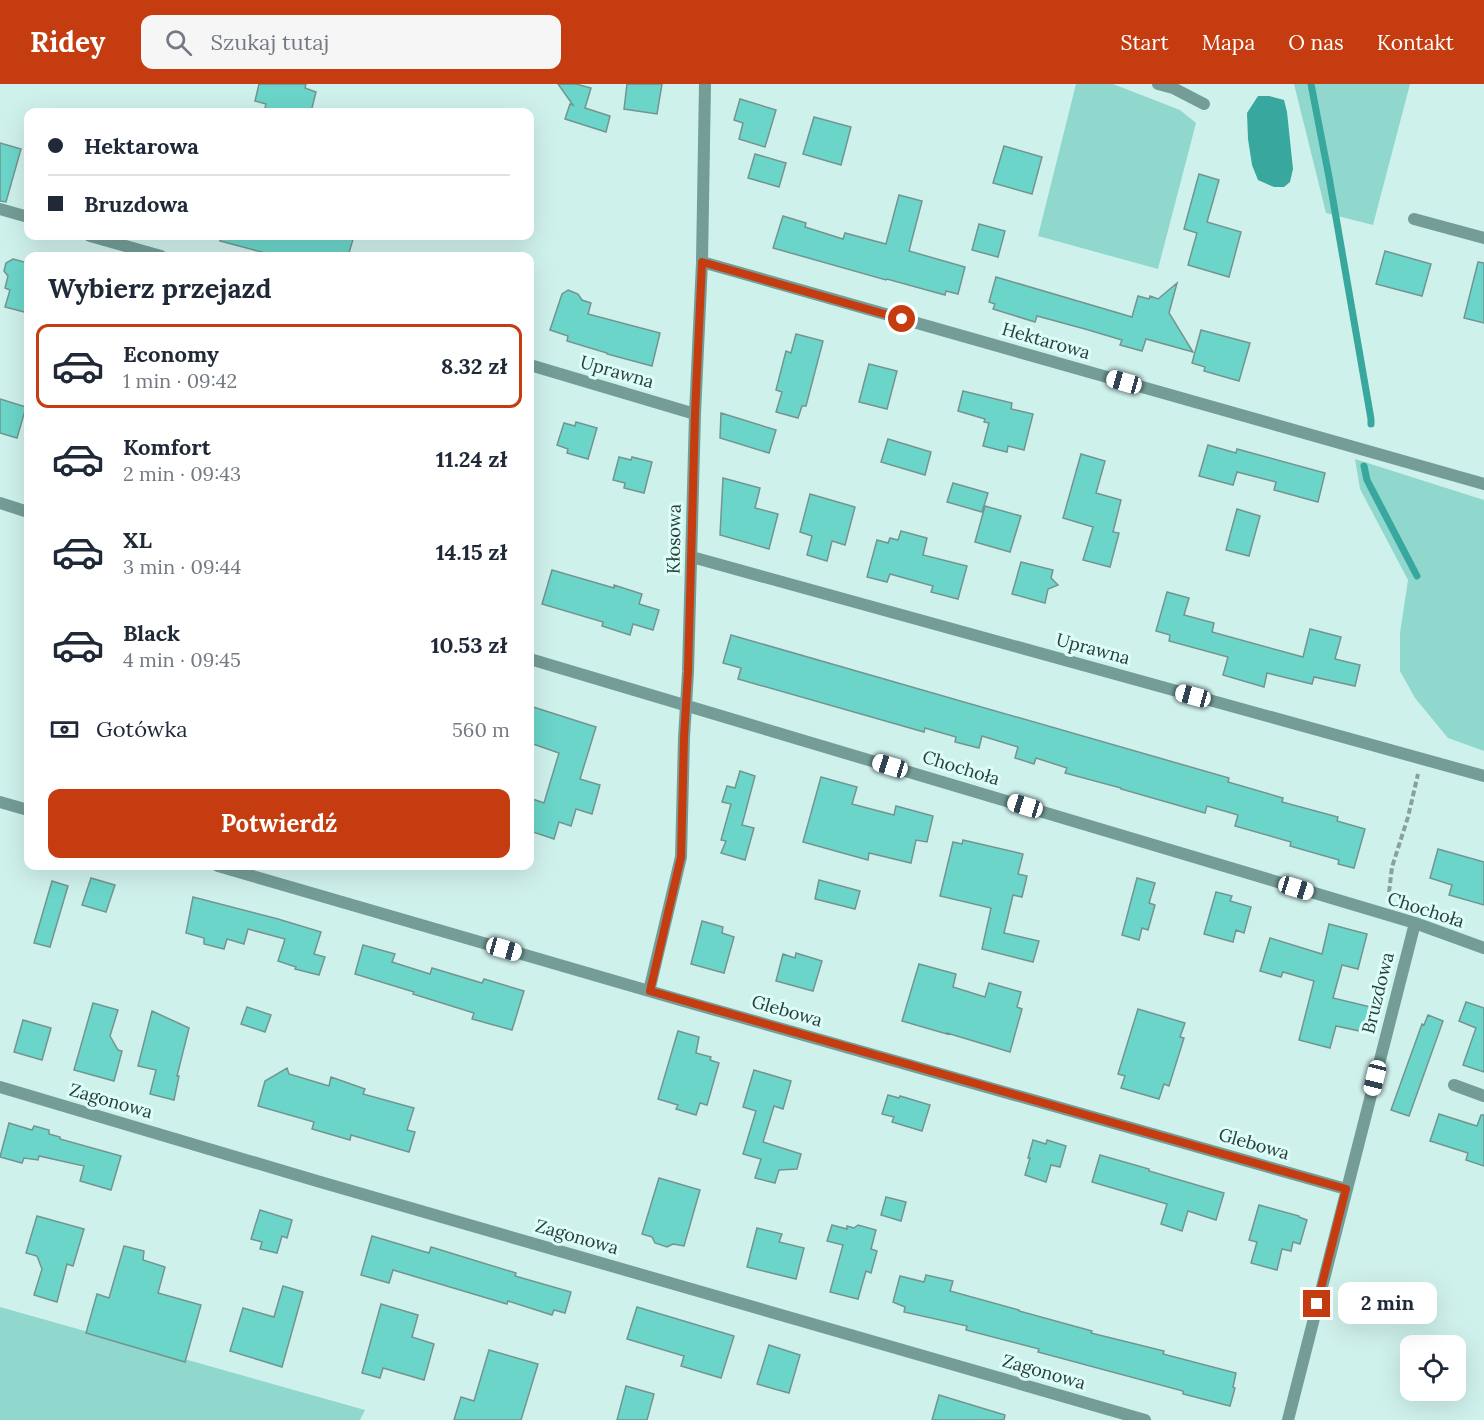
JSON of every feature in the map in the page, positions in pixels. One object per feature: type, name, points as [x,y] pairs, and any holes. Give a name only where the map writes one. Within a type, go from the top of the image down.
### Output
[{"type":"street","name":"Kłosowa","points":[[650,991],[681,857],[702,262],[705,84]]},
{"type":"street","points":[[1158,84],[1173,88],[1204,104]]},
{"type":"street","points":[[0,209],[24,216]]},
{"type":"street","points":[[1414,219],[1484,238]]},
{"type":"street","points":[[104,240],[147,252]]},
{"type":"street","name":"Hektarowa","points":[[702,262],[1484,484]]},
{"type":"street","name":"Uprawna","points":[[534,366],[695,414]]},
{"type":"street","points":[[0,503],[24,511]]},
{"type":"street","name":"Uprawna","points":[[692,557],[1484,776]]},
{"type":"street","name":"Chochoła","points":[[534,659],[1415,923],[1484,948]]},
{"type":"street","points":[[0,802],[24,809]]},
{"type":"street","name":"Glebowa","points":[[232,870],[1346,1189]]},
{"type":"street","name":"Bruzdowa","points":[[1288,1420],[1415,923]]},
{"type":"street","points":[[1454,1085],[1484,1096]]},
{"type":"street","name":"Zagonowa","points":[[0,1087],[351,1191],[1145,1420]]},
{"type":"path","points":[[1386,915],[1392,867],[1408,817],[1421,759]]},
{"type":"shaded area","points":[[1076,84],[1113,84],[1180,110],[1196,123],[1158,269],[1038,236]]},
{"type":"shaded area","points":[[1294,84],[1410,84],[1373,225],[1326,213]]},
{"type":"shaded area","points":[[1258,96],[1284,100],[1293,169],[1290,182],[1284,187],[1274,187],[1258,180],[1252,165],[1247,113]]},
{"type":"shaded area","points":[[1355,459],[1484,500],[1484,751],[1448,738],[1415,698],[1400,671],[1400,633],[1408,580],[1360,489]]},
{"type":"shaded area","points":[[0,1307],[365,1410],[360,1420],[0,1420]]},
{"type":"building","points":[[259,84],[306,84],[305,88],[316,92],[312,108],[265,108],[266,104],[255,101]]},
{"type":"building","points":[[558,84],[576,84],[591,88],[585,108],[610,116],[606,132],[565,119],[570,104],[573,105]]},
{"type":"building","points":[[627,84],[662,84],[657,114],[624,109]]},
{"type":"building","points":[[740,99],[776,110],[765,147],[739,139],[743,123],[734,120]]},
{"type":"building","points":[[814,117],[851,127],[841,165],[803,154]]},
{"type":"building","points":[[0,143],[21,149],[6,202],[0,201]]},
{"type":"building","points":[[1004,146],[1042,157],[1032,194],[993,183]]},
{"type":"building","points":[[755,154],[786,163],[779,187],[748,178]]},
{"type":"building","points":[[1199,174],[1219,180],[1207,222],[1241,232],[1229,277],[1188,265],[1197,233],[1184,229]]},
{"type":"building","points":[[899,195],[922,201],[909,251],[965,267],[958,294],[946,291],[945,295],[773,248],[783,216],[806,223],[805,227],[843,239],[845,233],[886,244]]},
{"type":"building","points":[[979,224],[1005,231],[998,257],[972,250]]},
{"type":"building","points":[[353,240],[349,252],[262,252],[220,241]]},
{"type":"building","points":[[1385,251],[1431,264],[1422,296],[1376,284]]},
{"type":"building","points":[[13,259],[24,262],[24,312],[5,307],[10,290],[5,288],[8,276],[4,271],[6,263]]},
{"type":"building","points":[[1478,262],[1484,263],[1484,323],[1464,318]]},
{"type":"building","points":[[996,277],[1132,317],[1138,296],[1158,299],[1177,283],[1169,313],[1193,352],[1146,339],[1142,351],[1120,345],[1122,340],[1085,329],[1037,316],[1035,322],[993,309],[995,304],[989,302]]},
{"type":"building","points":[[568,290],[578,294],[582,300],[591,303],[588,314],[660,333],[652,366],[567,341],[568,336],[550,330],[562,294]]},
{"type":"building","points":[[1201,330],[1250,343],[1239,381],[1204,371],[1205,367],[1192,363]]},
{"type":"building","points":[[796,334],[823,341],[806,406],[802,406],[798,418],[776,412],[782,392],[776,390],[786,351],[791,353]]},
{"type":"building","points":[[869,364],[897,371],[887,409],[859,402]]},
{"type":"building","points":[[963,391],[1012,403],[1011,409],[1033,414],[1024,450],[1008,446],[1007,452],[983,446],[989,423],[984,422],[985,419],[958,411]]},
{"type":"building","points":[[0,399],[24,406],[17,438],[0,433]]},
{"type":"building","points":[[721,413],[776,430],[769,453],[720,438]]},
{"type":"building","points":[[576,422],[597,428],[588,459],[567,453],[568,449],[557,445],[564,423],[575,426]]},
{"type":"building","points":[[888,439],[931,452],[925,475],[881,462]]},
{"type":"building","points":[[1208,445],[1236,453],[1237,449],[1325,473],[1318,502],[1274,490],[1276,482],[1237,472],[1233,485],[1199,476]]},
{"type":"building","points":[[1081,454],[1105,461],[1096,493],[1121,500],[1113,532],[1119,533],[1110,567],[1083,560],[1093,527],[1063,518]]},
{"type":"building","points":[[619,457],[631,460],[632,457],[652,462],[644,493],[624,488],[625,483],[613,480]]},
{"type":"building","points":[[723,478],[760,488],[755,508],[778,514],[769,549],[720,535]]},
{"type":"building","points":[[953,483],[988,493],[982,512],[947,502]]},
{"type":"building","points":[[810,494],[855,507],[845,545],[832,541],[827,561],[807,555],[812,536],[800,532]]},
{"type":"building","points":[[985,506],[1021,516],[1010,552],[975,542]]},
{"type":"building","points":[[1237,509],[1260,516],[1249,556],[1226,550]]},
{"type":"building","points":[[901,531],[927,538],[923,555],[967,566],[958,599],[931,592],[933,586],[890,574],[887,582],[867,577],[877,540],[888,543],[890,538],[898,540]]},
{"type":"building","points":[[1021,562],[1053,570],[1051,578],[1058,585],[1048,589],[1045,603],[1012,594]]},
{"type":"building","points":[[552,570],[642,594],[639,604],[659,610],[653,630],[633,624],[630,635],[602,626],[603,622],[542,604]]},
{"type":"building","points":[[1167,592],[1189,598],[1184,615],[1214,623],[1212,632],[1303,657],[1310,629],[1341,637],[1335,659],[1360,665],[1355,686],[1314,677],[1312,684],[1267,673],[1264,687],[1223,675],[1228,657],[1169,641],[1170,635],[1156,631]]},
{"type":"building","points":[[731,635],[1229,778],[1228,782],[1283,798],[1282,802],[1338,817],[1337,821],[1365,829],[1354,868],[1338,864],[1339,860],[1290,846],[1291,842],[1235,826],[1238,815],[1207,806],[1205,813],[1065,773],[1067,768],[1036,758],[1034,764],[1015,758],[1018,747],[982,736],[979,748],[955,742],[956,737],[925,728],[924,732],[738,679],[741,668],[723,663]]},
{"type":"building","points":[[534,707],[596,727],[580,779],[600,785],[592,814],[576,809],[571,826],[559,822],[554,839],[534,832],[534,799],[544,803],[559,753],[534,744]]},
{"type":"building","points":[[740,771],[755,776],[742,825],[754,828],[745,860],[721,853],[726,841],[721,840],[731,804],[722,802],[727,786],[735,788]]},
{"type":"building","points":[[821,777],[857,787],[852,804],[894,815],[896,806],[933,816],[927,842],[916,840],[911,863],[869,853],[868,860],[803,842]]},
{"type":"building","points":[[963,840],[1023,854],[1018,874],[1027,876],[1022,897],[1013,895],[1004,933],[1039,941],[1033,962],[982,949],[991,908],[940,896],[953,842],[962,844]]},
{"type":"building","points":[[1438,849],[1484,862],[1484,905],[1449,895],[1452,885],[1430,878]]},
{"type":"building","points":[[91,878],[115,885],[106,912],[82,905]]},
{"type":"building","points":[[1137,878],[1155,883],[1149,903],[1155,905],[1148,930],[1142,928],[1139,940],[1122,935]]},
{"type":"building","points":[[819,880],[860,891],[855,909],[815,899]]},
{"type":"building","points":[[52,881],[68,886],[50,947],[34,943]]},
{"type":"building","points":[[1216,892],[1232,896],[1230,901],[1251,907],[1244,933],[1236,930],[1233,942],[1204,934]]},
{"type":"building","points":[[193,897],[321,932],[314,954],[325,957],[319,975],[295,969],[296,967],[278,961],[285,939],[248,929],[244,944],[227,939],[224,949],[204,944],[204,938],[186,933]]},
{"type":"building","points":[[702,921],[723,927],[722,933],[734,937],[724,973],[691,964]]},
{"type":"building","points":[[1329,924],[1367,934],[1358,969],[1342,965],[1333,998],[1375,1008],[1369,1033],[1336,1026],[1330,1048],[1299,1040],[1314,981],[1283,972],[1281,977],[1260,971],[1270,938],[1322,954]]},
{"type":"building","points":[[363,945],[395,954],[392,962],[430,974],[432,968],[482,983],[484,979],[524,991],[512,1030],[472,1019],[474,1013],[355,974]]},
{"type":"building","points":[[796,953],[822,961],[813,991],[776,981],[783,954],[795,958]]},
{"type":"building","points":[[919,964],[956,974],[953,987],[985,997],[989,983],[1021,992],[1017,1007],[1022,1009],[1010,1052],[902,1021]]},
{"type":"building","points":[[1466,1002],[1484,1008],[1484,1072],[1463,1065],[1476,1028],[1459,1021]]},
{"type":"building","points":[[93,1003],[118,1010],[110,1036],[118,1050],[122,1051],[114,1081],[74,1070]]},
{"type":"building","points":[[247,1007],[271,1015],[265,1032],[241,1024]]},
{"type":"building","points":[[1138,1009],[1185,1023],[1180,1037],[1184,1038],[1169,1086],[1164,1084],[1159,1099],[1121,1088],[1125,1076],[1118,1074]]},
{"type":"building","points":[[152,1011],[189,1028],[177,1076],[179,1076],[174,1100],[150,1094],[156,1070],[138,1066]]},
{"type":"building","points":[[1428,1015],[1443,1021],[1409,1116],[1391,1110],[1422,1024],[1424,1025]]},
{"type":"building","points":[[23,1020],[51,1028],[42,1060],[14,1052]]},
{"type":"building","points":[[678,1031],[699,1037],[696,1053],[711,1057],[710,1060],[719,1063],[707,1105],[700,1103],[696,1115],[676,1109],[678,1105],[658,1099]]},
{"type":"building","points":[[287,1068],[289,1074],[329,1086],[331,1077],[365,1089],[363,1094],[414,1108],[407,1130],[415,1132],[409,1152],[351,1135],[350,1140],[312,1129],[314,1122],[258,1106],[265,1081]]},
{"type":"building","points":[[754,1070],[791,1081],[783,1109],[774,1106],[763,1142],[801,1154],[797,1169],[779,1170],[775,1183],[755,1178],[761,1159],[743,1154],[756,1111],[743,1107]]},
{"type":"building","points":[[888,1095],[899,1098],[900,1096],[930,1105],[922,1131],[892,1122],[894,1117],[882,1114]]},
{"type":"building","points":[[1439,1114],[1477,1126],[1481,1115],[1484,1115],[1484,1166],[1466,1160],[1468,1153],[1430,1141]]},
{"type":"building","points":[[9,1123],[32,1130],[34,1126],[49,1130],[49,1134],[60,1137],[60,1139],[121,1156],[111,1190],[80,1181],[84,1166],[39,1156],[38,1160],[24,1158],[22,1163],[0,1157]]},
{"type":"building","points":[[1033,1140],[1046,1144],[1047,1140],[1066,1146],[1060,1167],[1051,1165],[1046,1182],[1025,1175]]},
{"type":"building","points":[[1100,1155],[1224,1193],[1216,1220],[1188,1211],[1182,1231],[1161,1224],[1167,1204],[1092,1182]]},
{"type":"building","points":[[659,1178],[700,1190],[684,1246],[673,1244],[667,1247],[655,1243],[652,1237],[642,1234]]},
{"type":"building","points":[[886,1197],[906,1202],[901,1221],[881,1215]]},
{"type":"building","points":[[1259,1205],[1307,1220],[1300,1244],[1293,1242],[1291,1251],[1282,1249],[1277,1270],[1251,1263],[1257,1242],[1249,1240]]},
{"type":"building","points":[[260,1210],[292,1220],[287,1238],[282,1236],[277,1253],[260,1249],[262,1242],[251,1239]]},
{"type":"building","points":[[37,1216],[84,1229],[73,1266],[67,1264],[57,1302],[34,1295],[42,1269],[37,1256],[26,1253]]},
{"type":"building","points":[[832,1225],[847,1229],[847,1226],[854,1228],[858,1225],[876,1230],[871,1249],[877,1251],[871,1273],[866,1271],[858,1299],[830,1292],[843,1245],[827,1241]]},
{"type":"building","points":[[757,1228],[782,1234],[779,1242],[804,1248],[796,1279],[747,1267]]},
{"type":"building","points":[[372,1236],[429,1253],[431,1247],[516,1273],[515,1276],[571,1292],[565,1313],[554,1310],[552,1315],[508,1301],[507,1304],[393,1270],[389,1283],[361,1275]]},
{"type":"building","points":[[124,1246],[144,1251],[143,1260],[165,1267],[158,1293],[201,1305],[185,1362],[86,1333],[97,1294],[109,1298]]},
{"type":"building","points":[[926,1275],[953,1281],[950,1291],[1092,1331],[1091,1333],[1164,1351],[1163,1354],[1236,1373],[1230,1406],[1038,1352],[1039,1349],[966,1330],[967,1326],[904,1312],[905,1307],[893,1302],[900,1276],[924,1282]]},
{"type":"building","points":[[283,1286],[303,1292],[282,1367],[230,1351],[243,1308],[274,1317]]},
{"type":"building","points":[[381,1304],[418,1315],[412,1337],[434,1344],[424,1380],[383,1368],[380,1378],[362,1373]]},
{"type":"building","points":[[637,1307],[734,1336],[721,1378],[681,1366],[684,1356],[627,1339]]},
{"type":"building","points":[[769,1345],[800,1355],[789,1393],[757,1384]]},
{"type":"building","points":[[489,1350],[538,1364],[521,1420],[454,1420],[461,1397],[474,1401]]},
{"type":"building","points":[[626,1386],[654,1394],[647,1420],[617,1420]]},
{"type":"building","points":[[939,1395],[1005,1415],[1004,1420],[932,1420]]},
{"type":"waterway","points":[[1311,84],[1371,424]]},
{"type":"waterway","points":[[1364,466],[1367,480],[1417,576]]},
{"type":"route","points":[[902,319],[702,262],[681,857],[650,991],[1346,1189],[1317,1304]]}]
